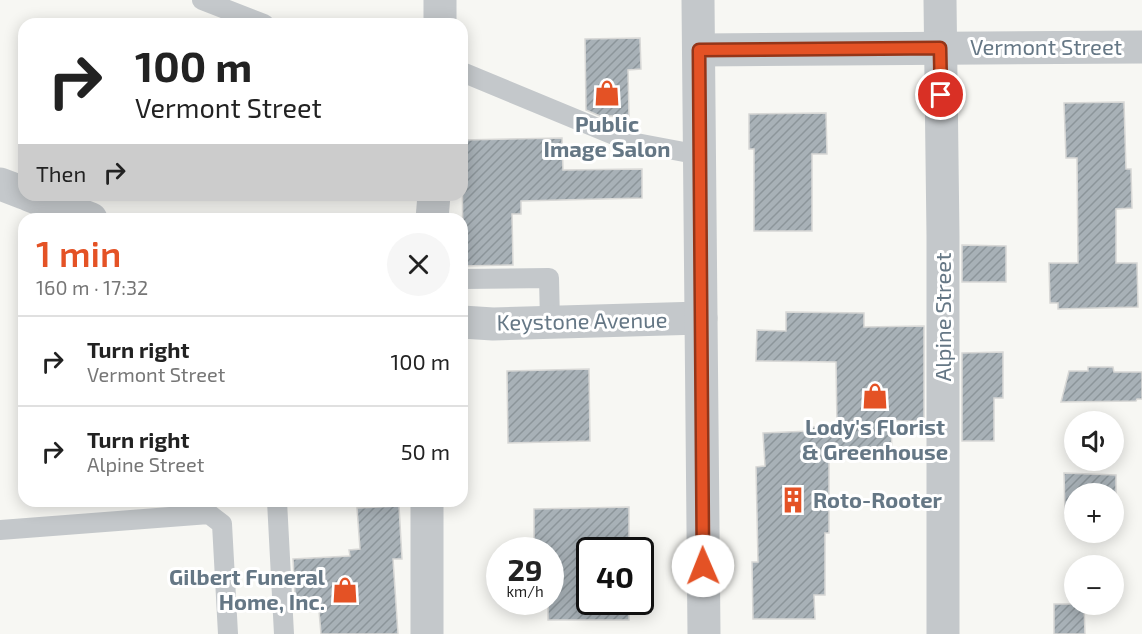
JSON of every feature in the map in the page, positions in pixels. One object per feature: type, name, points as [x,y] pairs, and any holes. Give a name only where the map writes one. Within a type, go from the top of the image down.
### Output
[{"type":"street","points":[[440,0],[440,18]]},
{"type":"street","points":[[698,0],[704,634]]},
{"type":"street","name":"Alpine Street","points":[[940,0],[943,236],[943,634]]},
{"type":"street","name":"Vermont Street","points":[[699,50],[1142,47]]},
{"type":"street","points":[[0,184],[18,191]]},
{"type":"street","points":[[44,201],[76,213]]},
{"type":"street","name":"Keystone Avenue","points":[[468,322],[492,324],[701,318]]},
{"type":"street","points":[[427,507],[427,634]]},
{"type":"lane","points":[[202,0],[248,18]]},
{"type":"lane","points":[[468,74],[631,142],[700,155]]},
{"type":"lane","points":[[468,279],[549,278],[550,322]]},
{"type":"lane","points":[[277,507],[285,634]]},
{"type":"lane","points":[[0,530],[209,514],[222,524],[228,634]]},
{"type":"building","name":"Public Image Salon","points":[[640,38],[641,69],[628,70],[629,116],[600,116],[586,110],[585,39]]},
{"type":"building","points":[[1124,102],[1126,169],[1131,169],[1132,208],[1116,209],[1116,263],[1137,263],[1138,307],[1058,309],[1058,303],[1050,303],[1049,263],[1078,263],[1077,158],[1066,158],[1064,103]]},
{"type":"building","points":[[826,113],[827,154],[812,154],[812,231],[754,231],[754,149],[749,149],[749,114]]},
{"type":"building","points":[[562,138],[563,170],[642,169],[642,198],[521,201],[521,214],[512,214],[513,265],[468,266],[468,213],[463,213],[462,201],[468,201],[468,140]]},
{"type":"building","points":[[962,245],[1006,246],[1006,282],[962,282]]},
{"type":"building","points":[[786,312],[864,313],[864,327],[924,326],[924,421],[891,421],[892,454],[829,455],[829,533],[825,533],[825,595],[814,595],[815,619],[753,619],[752,562],[758,562],[756,467],[765,466],[763,433],[811,431],[811,427],[837,427],[836,362],[756,361],[757,330],[786,331]]},
{"type":"building","points":[[1003,352],[1003,398],[994,398],[994,441],[962,441],[962,353]]},
{"type":"building","points":[[1088,367],[1113,367],[1114,372],[1142,372],[1142,399],[1061,402],[1069,371],[1088,371]]},
{"type":"building","points":[[589,369],[590,441],[508,443],[507,371]]},
{"type":"building","points":[[1064,473],[1116,475],[1116,483],[1064,483]]},
{"type":"building","name":"Gilbert Funeral Home, Inc.","points":[[399,507],[402,559],[393,559],[398,634],[321,634],[319,611],[296,612],[293,559],[350,556],[349,550],[360,549],[357,508]]},
{"type":"building","points":[[629,507],[629,537],[576,537],[576,615],[629,615],[629,620],[548,620],[548,615],[564,615],[564,537],[534,537],[534,509]]},
{"type":"building","points":[[1054,604],[1064,604],[1064,615],[1084,615],[1085,634],[1054,634]]},
{"type":"place","name":"Public Image Salon","points":[[607,93]]},
{"type":"place","name":"Lody's Florist & Greenhouse","points":[[875,396]]},
{"type":"place","name":"Roto-Rooter","points":[[793,500]]},
{"type":"place","name":"Gilbert Funeral Home, Inc.","points":[[345,590]]},
{"type":"route","points":[[703,566],[699,50],[940,48],[941,95]]}]
